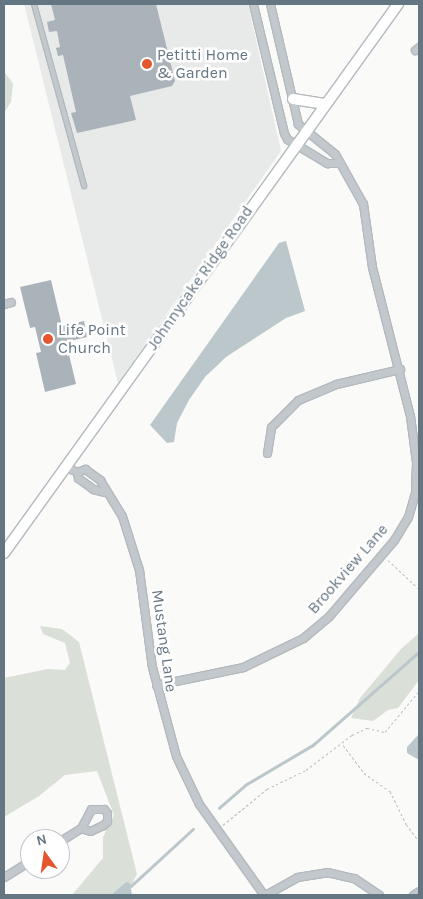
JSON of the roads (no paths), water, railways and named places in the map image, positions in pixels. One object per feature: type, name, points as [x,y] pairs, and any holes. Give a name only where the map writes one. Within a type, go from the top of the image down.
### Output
[{"type":"main road","name":"Johnnycake Ridge Road","points":[[4,553],[305,130],[398,4]]},
{"type":"main road","points":[[293,99],[325,104]]},
{"type":"street","points":[[253,4],[284,133],[295,144],[327,163],[338,163]]},
{"type":"street","points":[[270,4],[298,124],[305,130]]},
{"type":"street","name":"Brookview Lane","points":[[156,685],[243,666],[286,649],[328,616],[382,555],[408,517],[416,478],[410,416],[400,369],[372,268],[363,204],[352,180],[338,163],[335,154],[305,130]]},
{"type":"street","points":[[267,453],[271,427],[298,400],[336,384],[400,369]]},
{"type":"street","name":"Mustang Lane","points":[[66,467],[77,472],[85,469],[100,480],[104,492],[126,524],[139,570],[156,685],[176,756],[199,804],[264,895]]},
{"type":"street","name":"Mustang Lane","points":[[77,472],[78,478],[92,490],[104,492]]},
{"type":"street","points":[[70,835],[81,828]]},
{"type":"street","points":[[4,878],[20,867]]},
{"type":"street","points":[[264,895],[297,877],[327,872],[354,878],[379,895]]},
{"type":"street","points":[[413,895],[419,891]]},
{"type":"lane","points":[[34,4],[84,186]]},
{"type":"waterway","points":[[219,808],[245,785],[313,745],[419,652]]},
{"type":"waterway","points":[[131,886],[193,829]]},
{"type":"place","name":"Petitti Home & Garden","points":[[147,64]]},
{"type":"place","name":"Life Point Church","points":[[48,339]]}]
